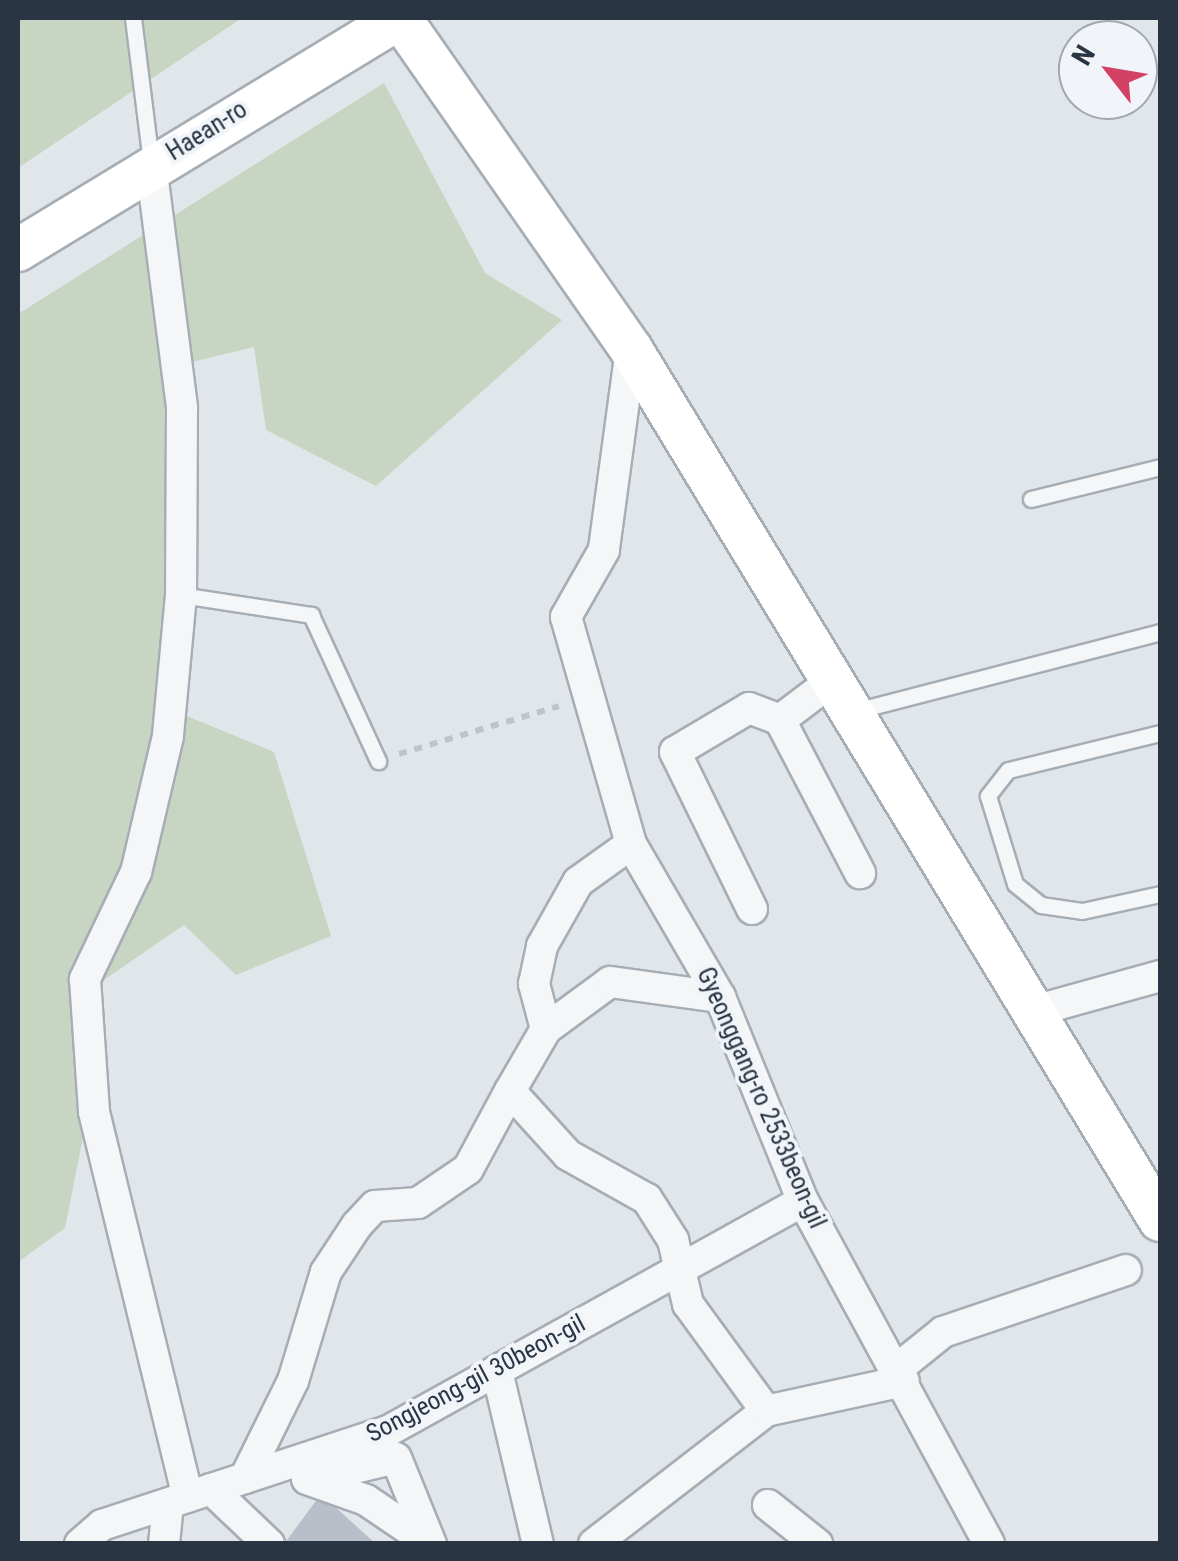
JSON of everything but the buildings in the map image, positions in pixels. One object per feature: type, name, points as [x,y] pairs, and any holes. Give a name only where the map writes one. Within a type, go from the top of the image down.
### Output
[{"type":"street","name":"Haean-ro","points":[[18,250],[152,165],[400,18]]},
{"type":"street","points":[[400,18],[631,349],[1160,1220]]},
{"type":"street","points":[[152,165],[182,408],[181,594],[168,736],[136,872],[85,980],[94,1112],[189,1497],[164,1544]]},
{"type":"street","name":"Gyeonggang-ro 2533beon-gil","points":[[631,349],[604,550],[566,617],[631,844],[720,997],[803,1202],[989,1544]]},
{"type":"street","points":[[780,720],[843,696]]},
{"type":"street","points":[[752,910],[675,752],[749,708],[780,720],[860,873]]},
{"type":"street","points":[[546,1029],[534,984],[542,946],[578,882],[631,844]]},
{"type":"street","points":[[1034,1011],[1160,976]]},
{"type":"street","points":[[245,1478],[293,1381],[326,1272],[357,1224],[375,1206],[418,1203],[468,1169],[546,1029],[610,982],[720,997]]},
{"type":"street","points":[[510,1090],[568,1155],[647,1199],[673,1240],[688,1304],[766,1411]]},
{"type":"street","name":"Songjeong-gil 30beon-gil","points":[[80,1544],[102,1525],[388,1431],[803,1202]]},
{"type":"street","points":[[594,1544],[766,1411],[900,1375],[944,1332],[1126,1270]]},
{"type":"street","points":[[497,1371],[538,1544]]},
{"type":"street","points":[[309,1479],[396,1458],[431,1544]]},
{"type":"street","points":[[276,1468],[366,1500],[431,1544]]},
{"type":"street","points":[[189,1497],[269,1544]]},
{"type":"street","points":[[768,1505],[817,1544]]},
{"type":"lane","points":[[133,18],[152,165]]},
{"type":"lane","points":[[1031,498],[1160,467]]},
{"type":"lane","points":[[181,594],[311,615],[378,761]]},
{"type":"lane","points":[[843,696],[1160,632]]},
{"type":"lane","points":[[1160,733],[1008,770],[988,796],[1015,884],[1041,906],[1082,910],[1160,894]]},
{"type":"path","points":[[378,761],[589,696]]},
{"type":"green space","points":[[18,18],[242,18],[18,168]]},
{"type":"green space","points":[[384,83],[485,273],[562,320],[376,486],[266,430],[254,347],[192,362],[170,709],[274,752],[331,936],[236,975],[184,925],[95,986],[93,1086],[65,1228],[18,1262],[18,314]]}]
